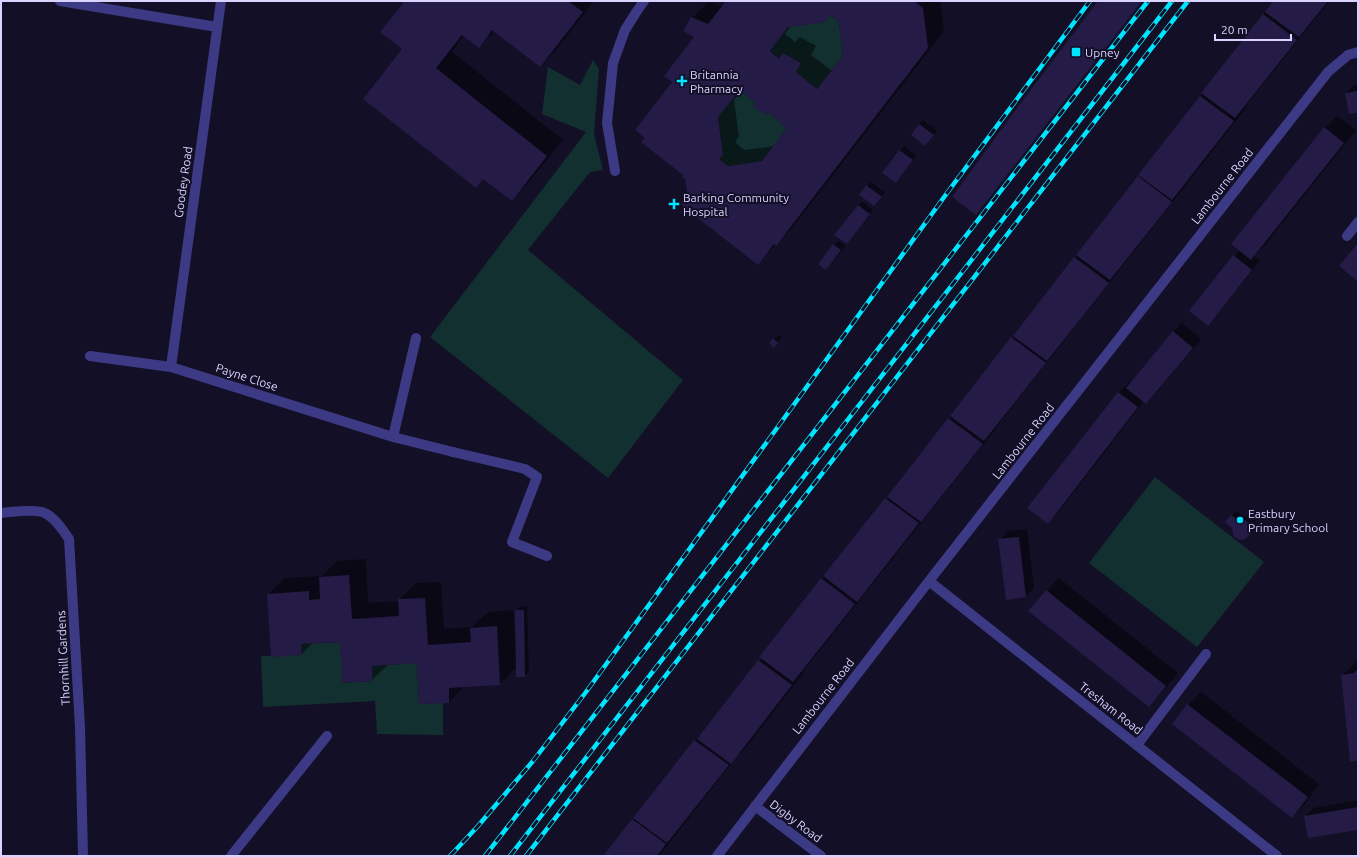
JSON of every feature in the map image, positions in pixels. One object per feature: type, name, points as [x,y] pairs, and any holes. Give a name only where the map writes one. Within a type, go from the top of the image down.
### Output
[{"type":"street","points":[[60,1],[218,27]]},
{"type":"street","name":"Goodey Road","points":[[171,367],[221,1]]},
{"type":"street","points":[[615,171],[607,123],[613,63],[625,30],[644,1]]},
{"type":"street","name":"Lambourne Road","points":[[717,856],[929,581],[1328,72],[1348,55],[1358,52]]},
{"type":"street","points":[[1347,236],[1358,222]]},
{"type":"street","points":[[393,437],[416,338]]},
{"type":"street","name":"Payne Close","points":[[90,356],[171,367],[393,437],[525,469],[537,477],[512,542],[547,556]]},
{"type":"street","name":"Thornhill Gardens","points":[[1,512],[44,512],[60,525],[69,539],[80,727],[83,856]]},
{"type":"street","name":"Tresham Road","points":[[929,581],[1277,856]]},
{"type":"street","points":[[1137,745],[1206,654]]},
{"type":"street","points":[[231,856],[327,736]]},
{"type":"street","name":"Digby Road","points":[[755,806],[821,856]]},
{"type":"green space","points":[[830,15],[839,22],[843,56],[817,89],[796,72],[801,63],[783,53],[779,59],[770,51],[788,27],[824,22]]},
{"type":"green space","points":[[593,60],[599,69],[594,134],[603,170],[590,172],[528,250],[683,380],[608,478],[430,337],[586,132],[542,114],[548,67],[580,85]]},
{"type":"green space","points":[[740,90],[756,103],[754,107],[766,114],[768,112],[787,128],[762,161],[728,166],[719,159],[723,155],[718,117]]},
{"type":"green space","points":[[1155,477],[1264,562],[1197,647],[1089,563]]},
{"type":"green space","points":[[340,642],[343,683],[372,681],[372,666],[417,663],[419,704],[443,703],[443,735],[377,734],[375,701],[263,707],[261,656],[302,655],[301,644]]},
{"type":"building","points":[[405,1],[568,1],[583,12],[540,67],[492,30],[479,48],[462,35],[436,68],[547,156],[512,201],[483,179],[476,188],[363,99],[402,49],[380,32]]},
{"type":"building","points":[[726,1],[914,1],[923,8],[928,48],[776,246],[774,244],[758,265],[681,205],[688,197],[685,179],[682,177],[683,175],[641,142],[645,138],[635,130],[672,82],[664,76],[694,37],[683,31],[691,17],[708,24]],"holes":[[[830,15],[839,22],[843,56],[817,89],[796,72],[801,63],[783,53],[779,59],[770,51],[788,27],[824,22]],[[740,90],[756,103],[753,107],[767,114],[768,112],[787,128],[762,161],[728,166],[719,159],[723,155],[718,117]]]},
{"type":"building","points":[[1098,1],[1142,1],[976,215],[952,197]]},
{"type":"building","points":[[1273,1],[1328,1],[1299,37],[1265,12]]},
{"type":"building","points":[[1263,14],[1297,40],[1235,118],[1201,93]]},
{"type":"building","points":[[1358,91],[1358,113],[1349,114],[1345,93]]},
{"type":"building","points":[[1200,96],[1234,121],[1172,200],[1138,175]]},
{"type":"building","points":[[919,124],[934,135],[925,146],[911,135]]},
{"type":"building","points":[[1324,127],[1344,143],[1251,260],[1231,244]]},
{"type":"building","points":[[899,150],[913,160],[896,183],[882,173]]},
{"type":"building","points":[[1138,176],[1172,202],[1110,280],[1076,255]]},
{"type":"building","points":[[866,185],[882,197],[874,206],[859,195]]},
{"type":"building","points":[[858,205],[870,214],[847,244],[834,235]]},
{"type":"building","points":[[1358,243],[1358,282],[1339,266]]},
{"type":"building","points":[[833,244],[841,250],[826,270],[818,264]]},
{"type":"building","points":[[1233,255],[1252,270],[1208,326],[1189,311]]},
{"type":"building","points":[[1074,257],[1109,283],[1047,361],[1013,336]]},
{"type":"building","points":[[1173,331],[1193,348],[1146,404],[1126,388]]},
{"type":"building","points":[[1011,337],[1046,363],[984,441],[950,416]]},
{"type":"building","points":[[773,338],[778,343],[774,348],[769,343]]},
{"type":"building","points":[[1118,392],[1138,407],[1048,524],[1027,508]]},
{"type":"building","points":[[948,418],[983,444],[921,522],[887,497]]},
{"type":"building","points":[[885,498],[919,523],[857,602],[823,576]]},
{"type":"building","points":[[1231,515],[1238,520],[1245,520],[1251,524],[1252,532],[1246,539],[1240,540],[1233,536],[1232,528],[1225,522]]},
{"type":"building","points":[[1019,537],[1026,597],[1006,600],[998,539]]},
{"type":"building","points":[[349,575],[352,619],[399,616],[398,599],[425,598],[428,645],[471,642],[470,628],[497,626],[500,685],[449,688],[449,703],[419,704],[417,663],[372,666],[372,681],[342,683],[340,642],[301,644],[302,655],[271,657],[267,594],[309,591],[309,600],[320,599],[319,577]]},
{"type":"building","points":[[821,578],[855,604],[793,682],[759,657]]},
{"type":"building","points":[[1046,590],[1166,686],[1149,707],[1028,611]]},
{"type":"building","points":[[515,610],[524,610],[525,677],[516,677]]},
{"type":"building","points":[[758,660],[792,685],[731,764],[697,739]]},
{"type":"building","points":[[1358,669],[1358,761],[1350,761],[1341,675],[1354,673]]},
{"type":"building","points":[[1187,704],[1308,797],[1292,818],[1172,724]]},
{"type":"building","points":[[694,740],[729,765],[667,843],[633,818]]},
{"type":"building","points":[[1358,807],[1358,830],[1308,838],[1304,816]]},
{"type":"building","points":[[632,819],[666,844],[657,856],[603,856]]},
{"type":"railway","points":[[450,856],[478,826],[533,761],[586,692],[947,193],[1090,1]]},
{"type":"railway","points":[[485,856],[1148,1]]},
{"type":"railway","points":[[510,856],[1172,1]]},
{"type":"railway","points":[[526,856],[1188,1]]},
{"type":"place","name":"Upney","points":[[1076,52]]},
{"type":"place","name":"Britannia Pharmacy","points":[[682,81]]},
{"type":"place","name":"Barking Community Hospital","points":[[674,204]]},
{"type":"place","name":"Eastbury Primary School","points":[[1240,520]]}]
